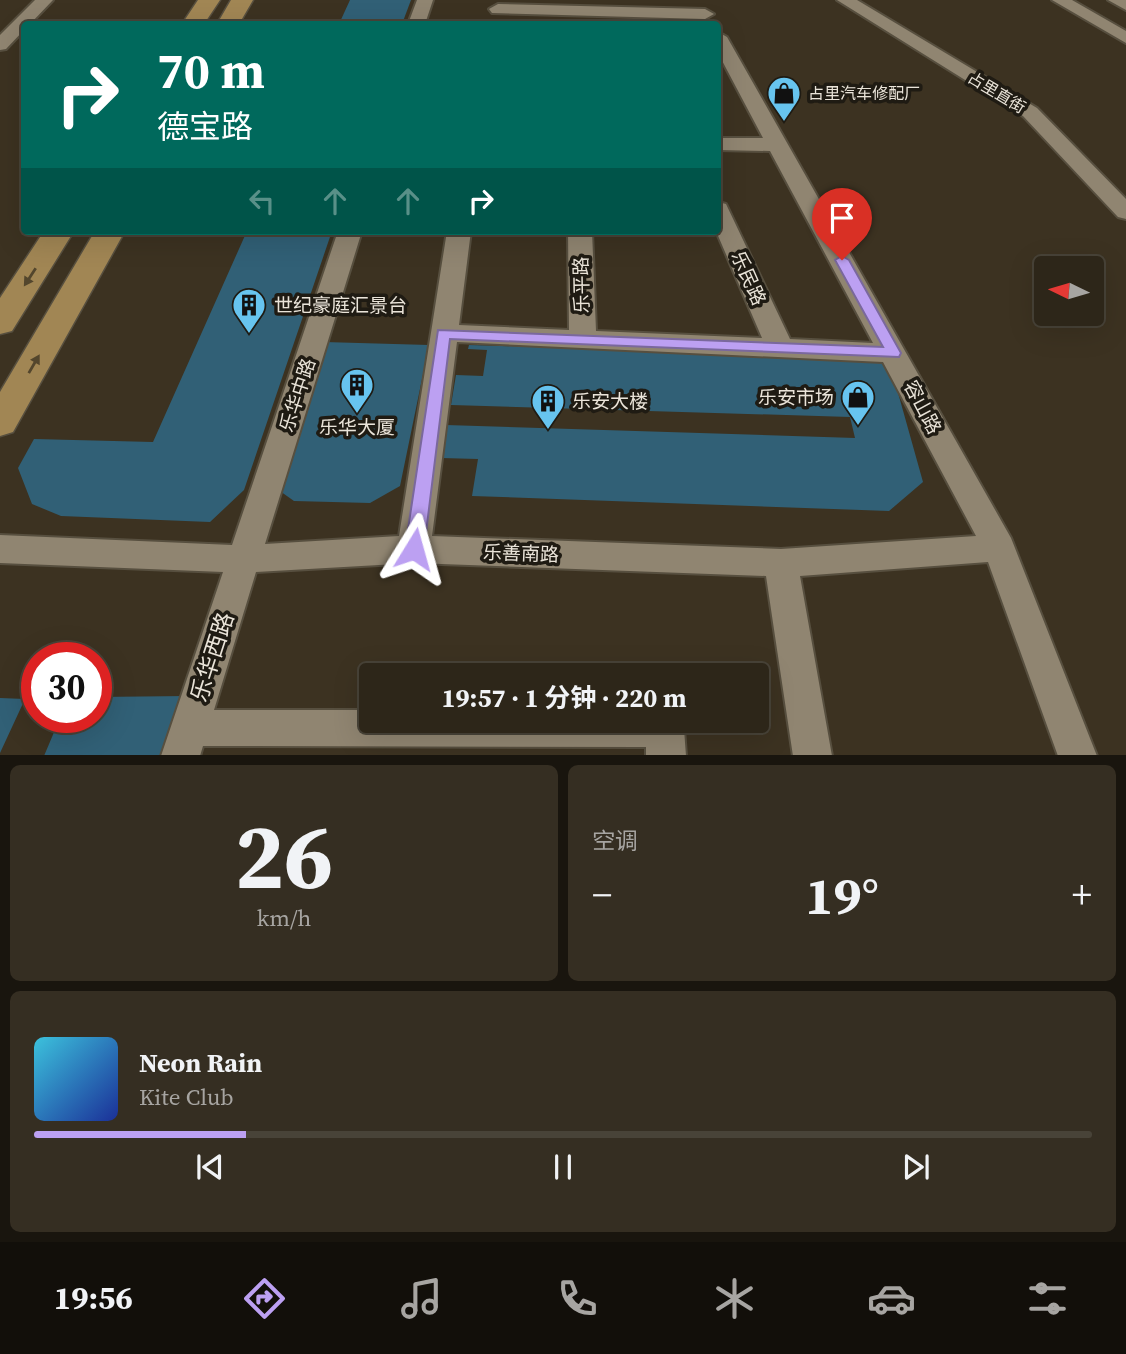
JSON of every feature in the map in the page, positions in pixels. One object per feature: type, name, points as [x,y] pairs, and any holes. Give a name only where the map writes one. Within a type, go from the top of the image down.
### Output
[{"type":"main road","points":[[195,21],[209,0]]},
{"type":"main road","points":[[230,21],[242,0]]},
{"type":"main road","points":[[0,323],[57,235]]},
{"type":"main road","points":[[0,423],[108,235]]},
{"type":"street","points":[[24,21],[45,0]]},
{"type":"street","points":[[418,21],[425,0]]},
{"type":"street","name":"占里直街","points":[[845,0],[1030,111],[1126,212]]},
{"type":"street","points":[[1060,0],[1126,38]]},
{"type":"street","points":[[1116,0],[1126,5]]},
{"type":"street","points":[[497,11],[600,18],[708,19]]},
{"type":"street","points":[[0,46],[21,25]]},
{"type":"street","name":"容山路","points":[[721,42],[999,548],[1077,755]]},
{"type":"street","points":[[721,144],[778,145]]},
{"type":"street","name":"乐民路","points":[[721,216],[780,348]]},
{"type":"street","name":"乐华中路","points":[[243,559],[349,235]]},
{"type":"street","points":[[414,549],[458,235]]},
{"type":"street","name":"乐平路","points":[[580,235],[583,340]]},
{"type":"street","points":[[443,333],[894,353]]},
{"type":"street","name":"乐善南路","points":[[0,549],[243,559],[414,549],[781,563],[999,548]]},
{"type":"street","name":"乐华西路","points":[[184,742],[243,559]]},
{"type":"street","points":[[781,563],[813,755]]},
{"type":"street","points":[[184,742],[665,729],[666,755]]},
{"type":"building","points":[[350,0],[411,0],[403,21],[340,21]]},
{"type":"building","name":"世纪豪庭汇景台","points":[[245,235],[331,235],[244,490],[210,522],[61,516],[32,504],[18,468],[34,439],[153,442]]},
{"type":"building","name":"乐华大厦","points":[[324,342],[429,345],[400,486],[370,503],[294,501],[277,489]]},
{"type":"building","name":"乐安大楼","points":[[469,345],[888,357],[923,482],[889,511],[472,496],[478,459],[441,458],[446,425],[855,438],[850,417],[451,405],[456,375],[483,376],[487,350],[468,349]]},
{"type":"building","points":[[187,696],[166,755],[44,755],[54,733],[112,733],[112,697]]},
{"type":"building","points":[[0,698],[21,699],[21,708],[0,753]]},
{"type":"place","name":"占里汽车修配厂","points":[[784,123]]},
{"type":"place","name":"世纪豪庭汇景台","points":[[249,335]]},
{"type":"place","name":"乐华大厦","points":[[357,415]]},
{"type":"place","name":"乐安市场","points":[[858,427]]},
{"type":"place","name":"乐安大楼","points":[[548,431]]},
{"type":"route","points":[[414,549],[443,333],[894,353],[842,260]]}]
